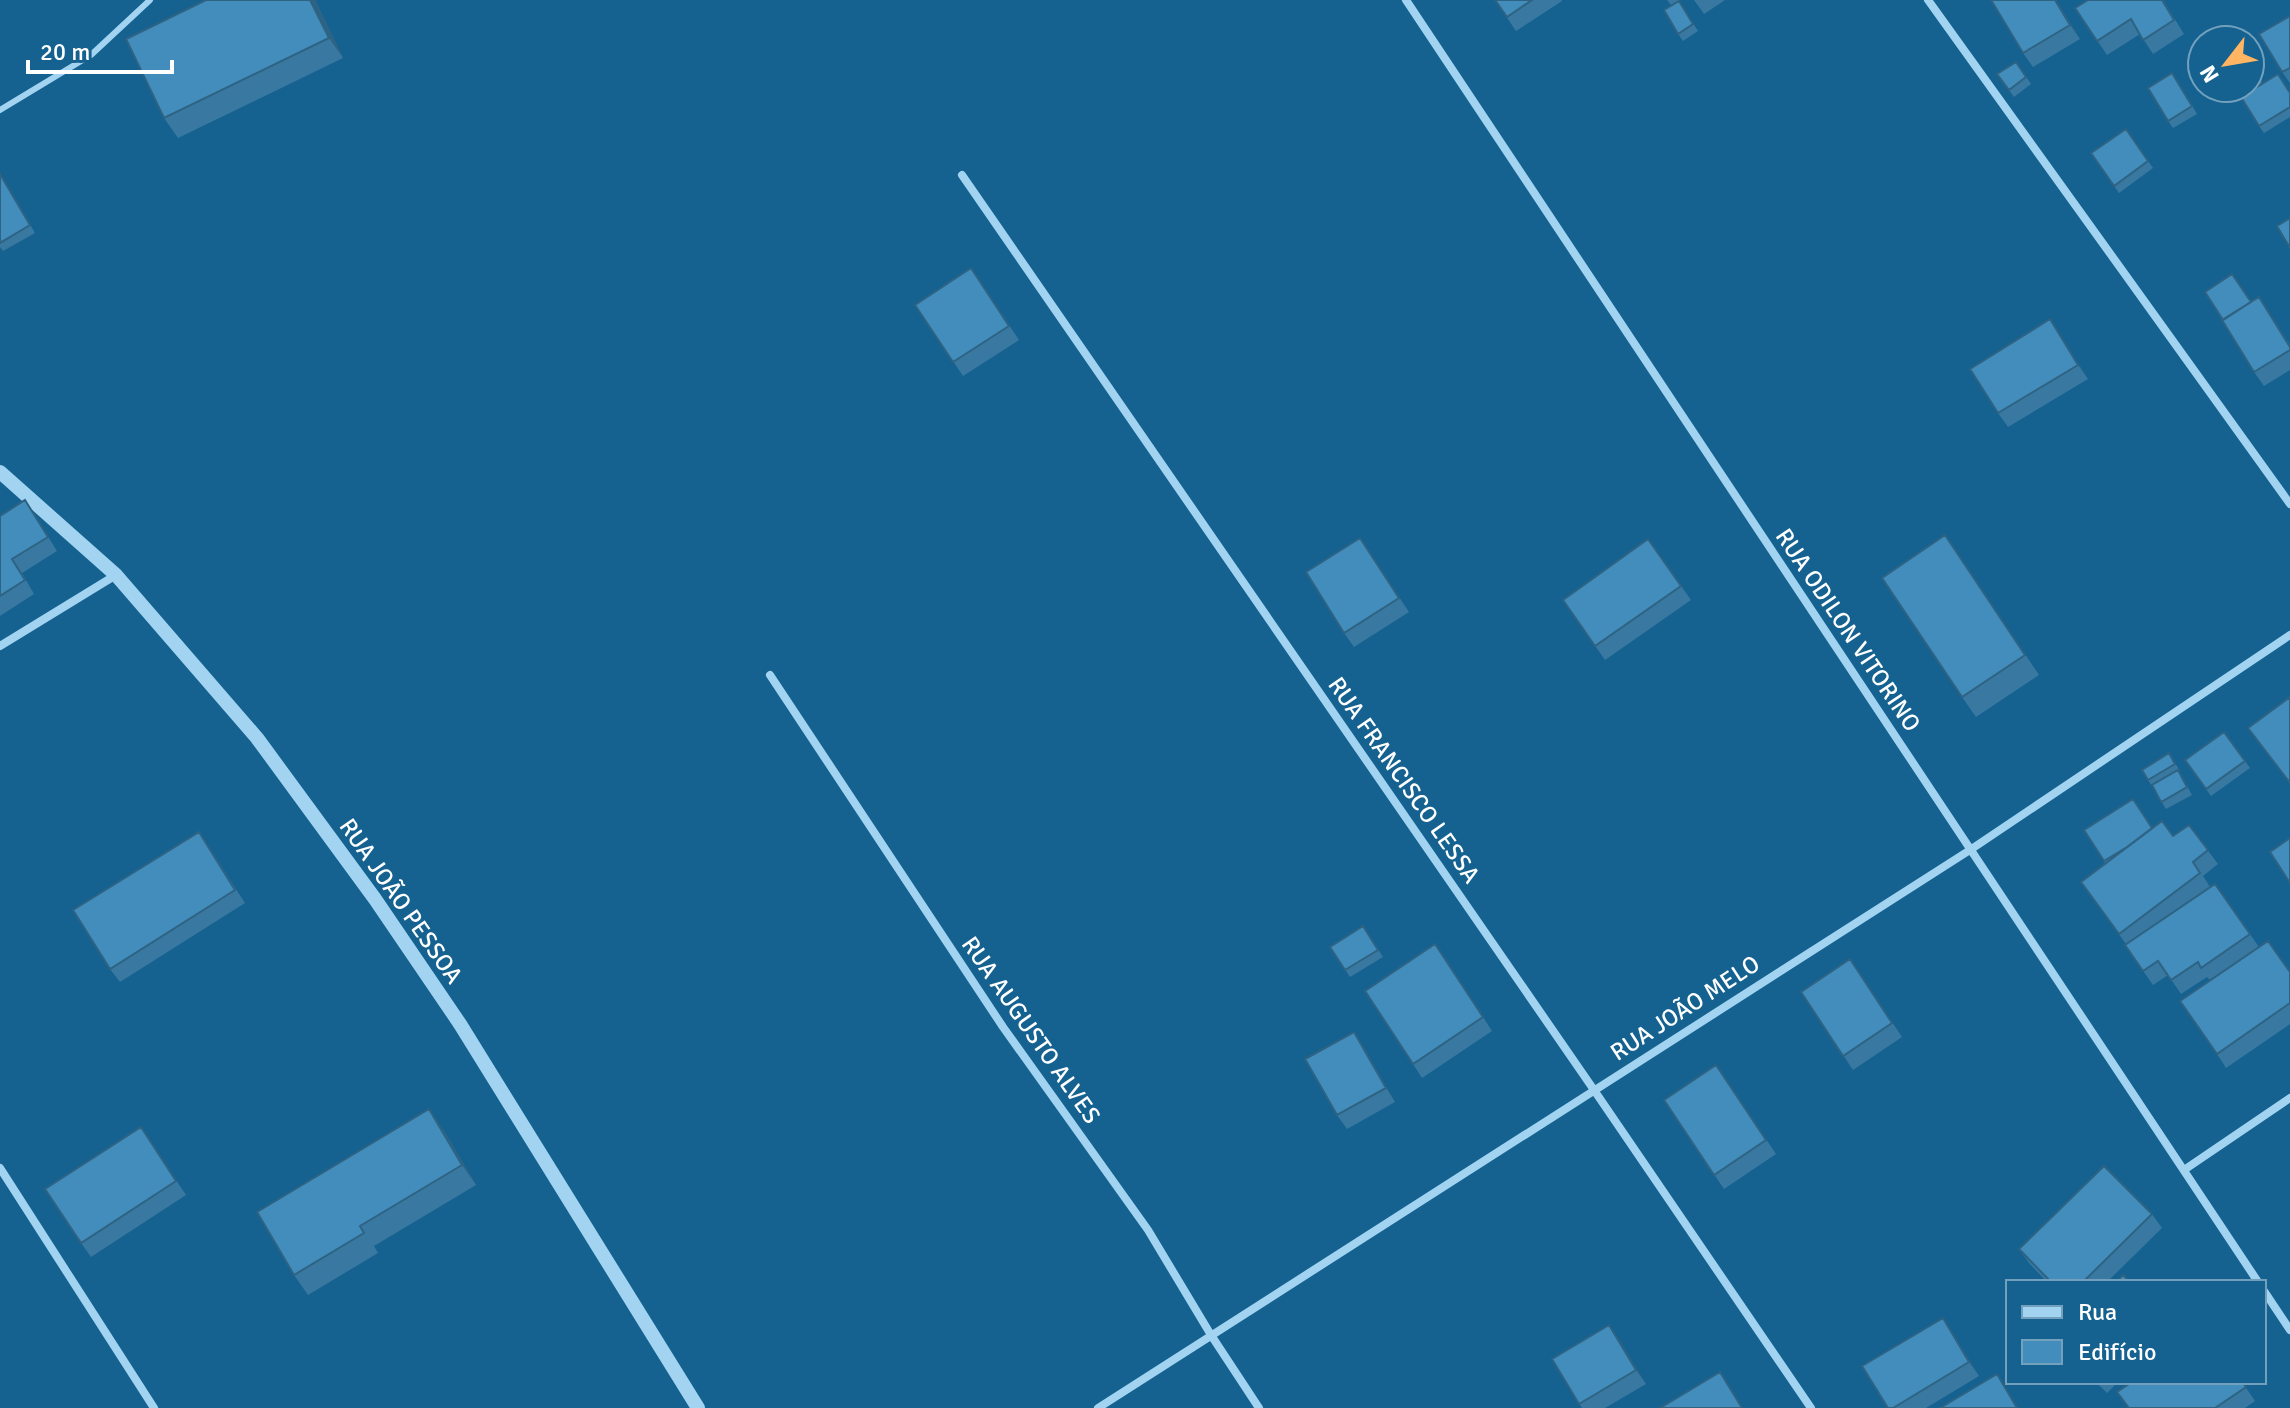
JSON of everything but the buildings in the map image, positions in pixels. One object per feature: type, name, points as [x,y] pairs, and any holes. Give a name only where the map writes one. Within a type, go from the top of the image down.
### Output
[{"type":"street","name":"RUA ODILON VITORINO","points":[[1406,0],[2257,1280]]},
{"type":"street","points":[[1928,0],[2290,504]]},
{"type":"street","name":"RUA FRANCISCO LESSA","points":[[962,175],[1811,1408]]},
{"type":"street","name":"RUA JOÃO PESSOA","points":[[0,472],[116,575],[257,738],[375,899],[460,1024],[698,1408]]},
{"type":"street","points":[[0,646],[116,575]]},
{"type":"street","name":"RUA JOÃO MELO","points":[[1098,1408],[1970,850],[2290,635]]},
{"type":"street","name":"RUA AUGUSTO ALVES","points":[[770,675],[1003,1027],[1148,1230],[1259,1408]]},
{"type":"street","points":[[2184,1170],[2290,1098]]},
{"type":"street","points":[[0,1168],[154,1408]]},
{"type":"street","points":[[2266,1294],[2290,1330]]},
{"type":"lane","points":[[0,110],[91,55],[150,0]]}]
